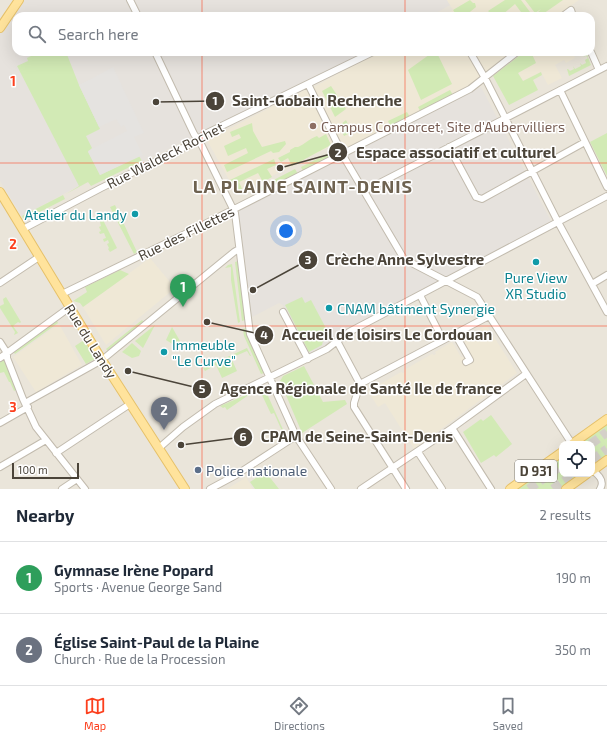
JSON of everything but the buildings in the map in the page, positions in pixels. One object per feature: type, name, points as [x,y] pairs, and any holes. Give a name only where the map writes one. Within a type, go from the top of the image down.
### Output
[{"type":"main road","points":[[0,28],[19,0]]},
{"type":"main road","name":"Rue du Landy","points":[[0,192],[3,202],[23,229],[102,360],[185,489]]},
{"type":"main road","points":[[576,441],[607,419]]},
{"type":"main road","name":"D 931","points":[[510,489],[559,454]]},
{"type":"main road","name":"D 931","points":[[595,468],[607,460]]},
{"type":"main road","name":"D 931","points":[[566,489],[583,477]]},
{"type":"street","points":[[130,0],[136,12]]},
{"type":"street","points":[[157,56],[194,134],[235,213],[250,334],[296,436],[330,489]]},
{"type":"street","name":"Rue Waldeck Rochet","points":[[23,229],[198,140],[205,134],[365,56]]},
{"type":"street","points":[[472,56],[558,222],[607,312]]},
{"type":"street","name":"Rue des Fillettes","points":[[62,294],[233,210],[470,89],[512,56]]},
{"type":"street","points":[[593,56],[599,70]]},
{"type":"street","points":[[364,191],[607,66]]},
{"type":"street","points":[[308,84],[342,154],[404,259],[477,297],[570,441]]},
{"type":"street","points":[[560,90],[607,187]]},
{"type":"street","points":[[449,147],[476,197],[478,199],[482,199],[585,142]]},
{"type":"street","points":[[159,448],[183,427],[215,404],[327,349],[349,332],[448,282],[607,196]]},
{"type":"street","points":[[0,423],[26,405],[102,360],[239,249]]},
{"type":"street","points":[[0,283],[39,257]]},
{"type":"street","points":[[592,284],[607,275]]},
{"type":"street","points":[[420,295],[444,339]]},
{"type":"street","points":[[0,358],[70,307]]},
{"type":"street","points":[[283,312],[308,359]]},
{"type":"street","points":[[406,489],[354,407],[354,402],[360,384],[489,316]]},
{"type":"street","points":[[455,334],[470,360],[466,362]]},
{"type":"street","points":[[337,341],[360,384]]},
{"type":"street","points":[[0,342],[7,353],[7,358],[36,427],[85,489]]},
{"type":"street","points":[[361,489],[418,452],[526,374]]},
{"type":"street","points":[[56,453],[130,404]]},
{"type":"street","points":[[452,428],[491,489]]},
{"type":"street","points":[[210,489],[236,475],[296,436]]},
{"type":"street","points":[[0,467],[46,440]]},
{"type":"street","points":[[418,452],[442,489]]},
{"type":"street","points":[[595,472],[602,481],[600,489]]},
{"type":"street","points":[[62,489],[77,479]]},
{"type":"shaded area","points":[[0,0],[607,0],[607,489],[0,489]]},
{"type":"shaded area","points":[[23,0],[447,0],[450,5],[438,12],[15,12]]},
{"type":"shaded area","points":[[447,0],[579,0],[562,12],[449,12],[453,10]]},
{"type":"shaded area","points":[[12,16],[12,56],[358,56],[142,162],[139,157],[22,216],[0,181],[0,34]]},
{"type":"shaded area","name":"Campus Condorcet, Site d'Aubervilliers","points":[[369,56],[506,56],[470,87],[348,147],[333,145],[237,194],[207,140],[305,90],[316,86]]},
{"type":"shaded area","points":[[533,56],[574,56],[575,58],[566,63],[564,60],[555,65],[562,78],[548,85],[541,72],[523,81],[518,72],[536,63]]},
{"type":"shaded area","points":[[113,67],[144,133],[134,137],[143,155],[100,175],[88,151],[127,131],[124,125],[121,127],[116,119],[99,127],[79,85]]},
{"type":"shaded area","points":[[481,87],[552,223],[341,334],[330,343],[309,354],[283,305],[279,303],[252,317],[238,210]]},
{"type":"shaded area","points":[[150,258],[175,288],[106,345],[83,307]]},
{"type":"shaded area","points":[[59,324],[82,365],[36,392],[13,357]]},
{"type":"shaded area","points":[[487,326],[517,373],[414,449],[385,403],[378,407],[368,391],[401,372],[405,372],[404,370],[432,354],[436,354],[435,352],[452,342],[461,357],[463,357],[468,364],[473,360],[463,339]]},
{"type":"shaded area","points":[[246,477],[253,489],[227,489],[242,480]]},
{"type":"green space","points":[[470,0],[475,3],[476,7],[470,12],[454,12],[453,10]]},
{"type":"green space","points":[[505,0],[521,0],[530,12],[521,12],[515,4],[506,12],[488,11]]},
{"type":"green space","points":[[525,0],[563,0],[546,12],[538,12],[541,9],[534,12]]},
{"type":"green space","points":[[31,56],[68,56],[79,85],[100,129],[86,136],[92,148],[88,152],[100,175],[139,156],[142,161],[91,186],[88,182],[66,194],[79,186],[17,66],[28,61],[27,58]]},
{"type":"green space","points":[[427,56],[438,56],[452,84],[421,100],[408,70]]},
{"type":"green space","points":[[519,56],[533,56],[536,63],[518,73],[523,81],[541,72],[542,75],[533,80],[538,90],[509,105],[493,76]]},
{"type":"green space","points":[[586,56],[588,56],[591,65],[569,76],[567,69],[570,71],[574,69],[573,66],[575,69],[581,66],[580,63],[582,65],[586,63],[585,60],[588,58]]},
{"type":"green space","points":[[331,86],[346,109],[335,117],[322,91]]},
{"type":"green space","points":[[450,90],[453,95],[420,111],[418,107]]},
{"type":"green space","points":[[407,112],[410,117],[391,127],[388,121]]},
{"type":"green space","points":[[346,120],[352,132],[344,136],[339,126]]},
{"type":"green space","points":[[252,123],[253,131],[262,147],[285,141],[286,144],[279,152],[273,153],[271,151],[227,172],[224,165],[248,153],[246,148],[228,156],[224,146],[241,138],[239,134],[232,137],[230,132]]},
{"type":"green space","points":[[607,133],[607,176],[590,142]]},
{"type":"green space","points":[[326,134],[331,145],[292,166],[288,158],[281,162],[278,158],[314,137],[317,136],[319,138]]},
{"type":"green space","points":[[331,152],[333,156],[303,171],[301,167]]},
{"type":"green space","points":[[274,159],[276,165],[267,169],[272,177],[263,182],[258,173],[239,182],[243,191],[237,194],[230,180]]},
{"type":"green space","points":[[295,169],[298,174],[262,193],[260,187]]},
{"type":"green space","points":[[63,195],[65,199],[24,220],[22,216]]},
{"type":"green space","points":[[115,205],[137,252],[134,254],[110,207]]},
{"type":"green space","points":[[103,220],[117,248],[110,252],[107,244],[109,243],[108,240],[104,242],[103,239],[106,238],[104,233],[100,234],[99,232],[101,231],[99,227],[101,226],[100,222]]},
{"type":"green space","points":[[238,261],[245,320],[242,321],[235,262]]},
{"type":"green space","points":[[232,264],[240,322],[238,323],[231,280],[231,267],[225,268]]},
{"type":"green space","points":[[120,270],[129,274],[83,307],[80,303],[73,301],[87,292],[85,287]]},
{"type":"green space","points":[[6,297],[21,322],[18,322],[13,326],[18,333],[14,335],[15,332],[0,308],[0,306],[4,304],[3,299]]},
{"type":"green space","points":[[302,297],[305,303],[311,300],[328,332],[324,334],[326,338],[322,345],[309,352],[285,305]]},
{"type":"green space","points":[[142,320],[144,322],[108,351],[106,349]]},
{"type":"green space","points":[[57,321],[58,323],[15,354],[13,351]]},
{"type":"green space","points":[[155,325],[143,348],[135,341]]},
{"type":"green space","points":[[172,327],[180,341],[174,345],[166,340]]},
{"type":"green space","points":[[246,328],[247,335],[264,373],[261,374],[244,336],[243,329]]},
{"type":"green space","points":[[84,340],[95,359],[86,364],[75,346]]},
{"type":"green space","points":[[132,343],[141,351],[139,356],[132,358],[122,352]]},
{"type":"green space","points":[[247,348],[251,356],[247,351],[231,358],[237,371],[222,378],[216,365],[205,371],[203,368]]},
{"type":"green space","points":[[5,360],[18,394],[16,390],[14,391],[4,372],[0,373],[0,362]]},
{"type":"green space","points":[[304,366],[323,402],[345,400],[347,404],[302,433],[280,381],[283,376]]},
{"type":"green space","points":[[264,387],[285,434],[282,436],[280,434],[282,431],[274,413],[271,414],[261,393],[259,394],[256,391]]},
{"type":"green space","points":[[253,392],[227,410],[225,407],[223,408],[220,406]]},
{"type":"green space","points":[[491,415],[512,444],[496,457],[494,455],[481,463],[463,432],[481,419],[483,421]]},
{"type":"green space","points":[[607,422],[607,457],[596,465],[595,441],[582,441]]},
{"type":"green space","points":[[559,458],[559,477],[581,477],[564,489],[517,489]]},
{"type":"green space","points":[[268,470],[268,475],[279,489],[255,489],[250,482]]},
{"type":"tunnel","points":[[595,441],[607,432]]},
{"type":"tunnel","points":[[595,458],[607,449]]},
{"type":"tunnel","points":[[529,489],[559,467]]},
{"type":"tunnel","points":[[553,489],[570,477]]},
{"type":"place","name":"Saint-Gobain Recherche","points":[[156,102]]},
{"type":"place","name":"Campus Condorcet, Site d'Aubervilliers","points":[[313,126]]},
{"type":"place","name":"Espace associatif et culturel","points":[[280,168]]},
{"type":"place","name":"Atelier du Landy","points":[[135,214]]},
{"type":"place","name":"Pure View XR Studio","points":[[536,262]]},
{"type":"place","name":"Crèche Anne Sylvestre","points":[[253,290]]},
{"type":"place","name":"Gymnase Irène Popard","points":[[183,307]]},
{"type":"place","name":"CNAM bâtiment Synergie","points":[[329,308]]},
{"type":"place","name":"Accueil de loisirs Le Cordouan","points":[[207,322]]},
{"type":"place","name":"Immeuble \"Le Curve\"","points":[[164,352]]},
{"type":"place","name":"Agence Régionale de Santé Ile de france","points":[[128,371]]},
{"type":"place","name":"Église Saint-Paul de la Plaine","points":[[164,430]]},
{"type":"place","name":"CPAM de Seine-Saint-Denis","points":[[181,445]]},
{"type":"place","name":"Police nationale","points":[[198,470]]},
{"type":"district","name":"LA PLAINE SAINT-DENIS","points":[[303,186]]}]
